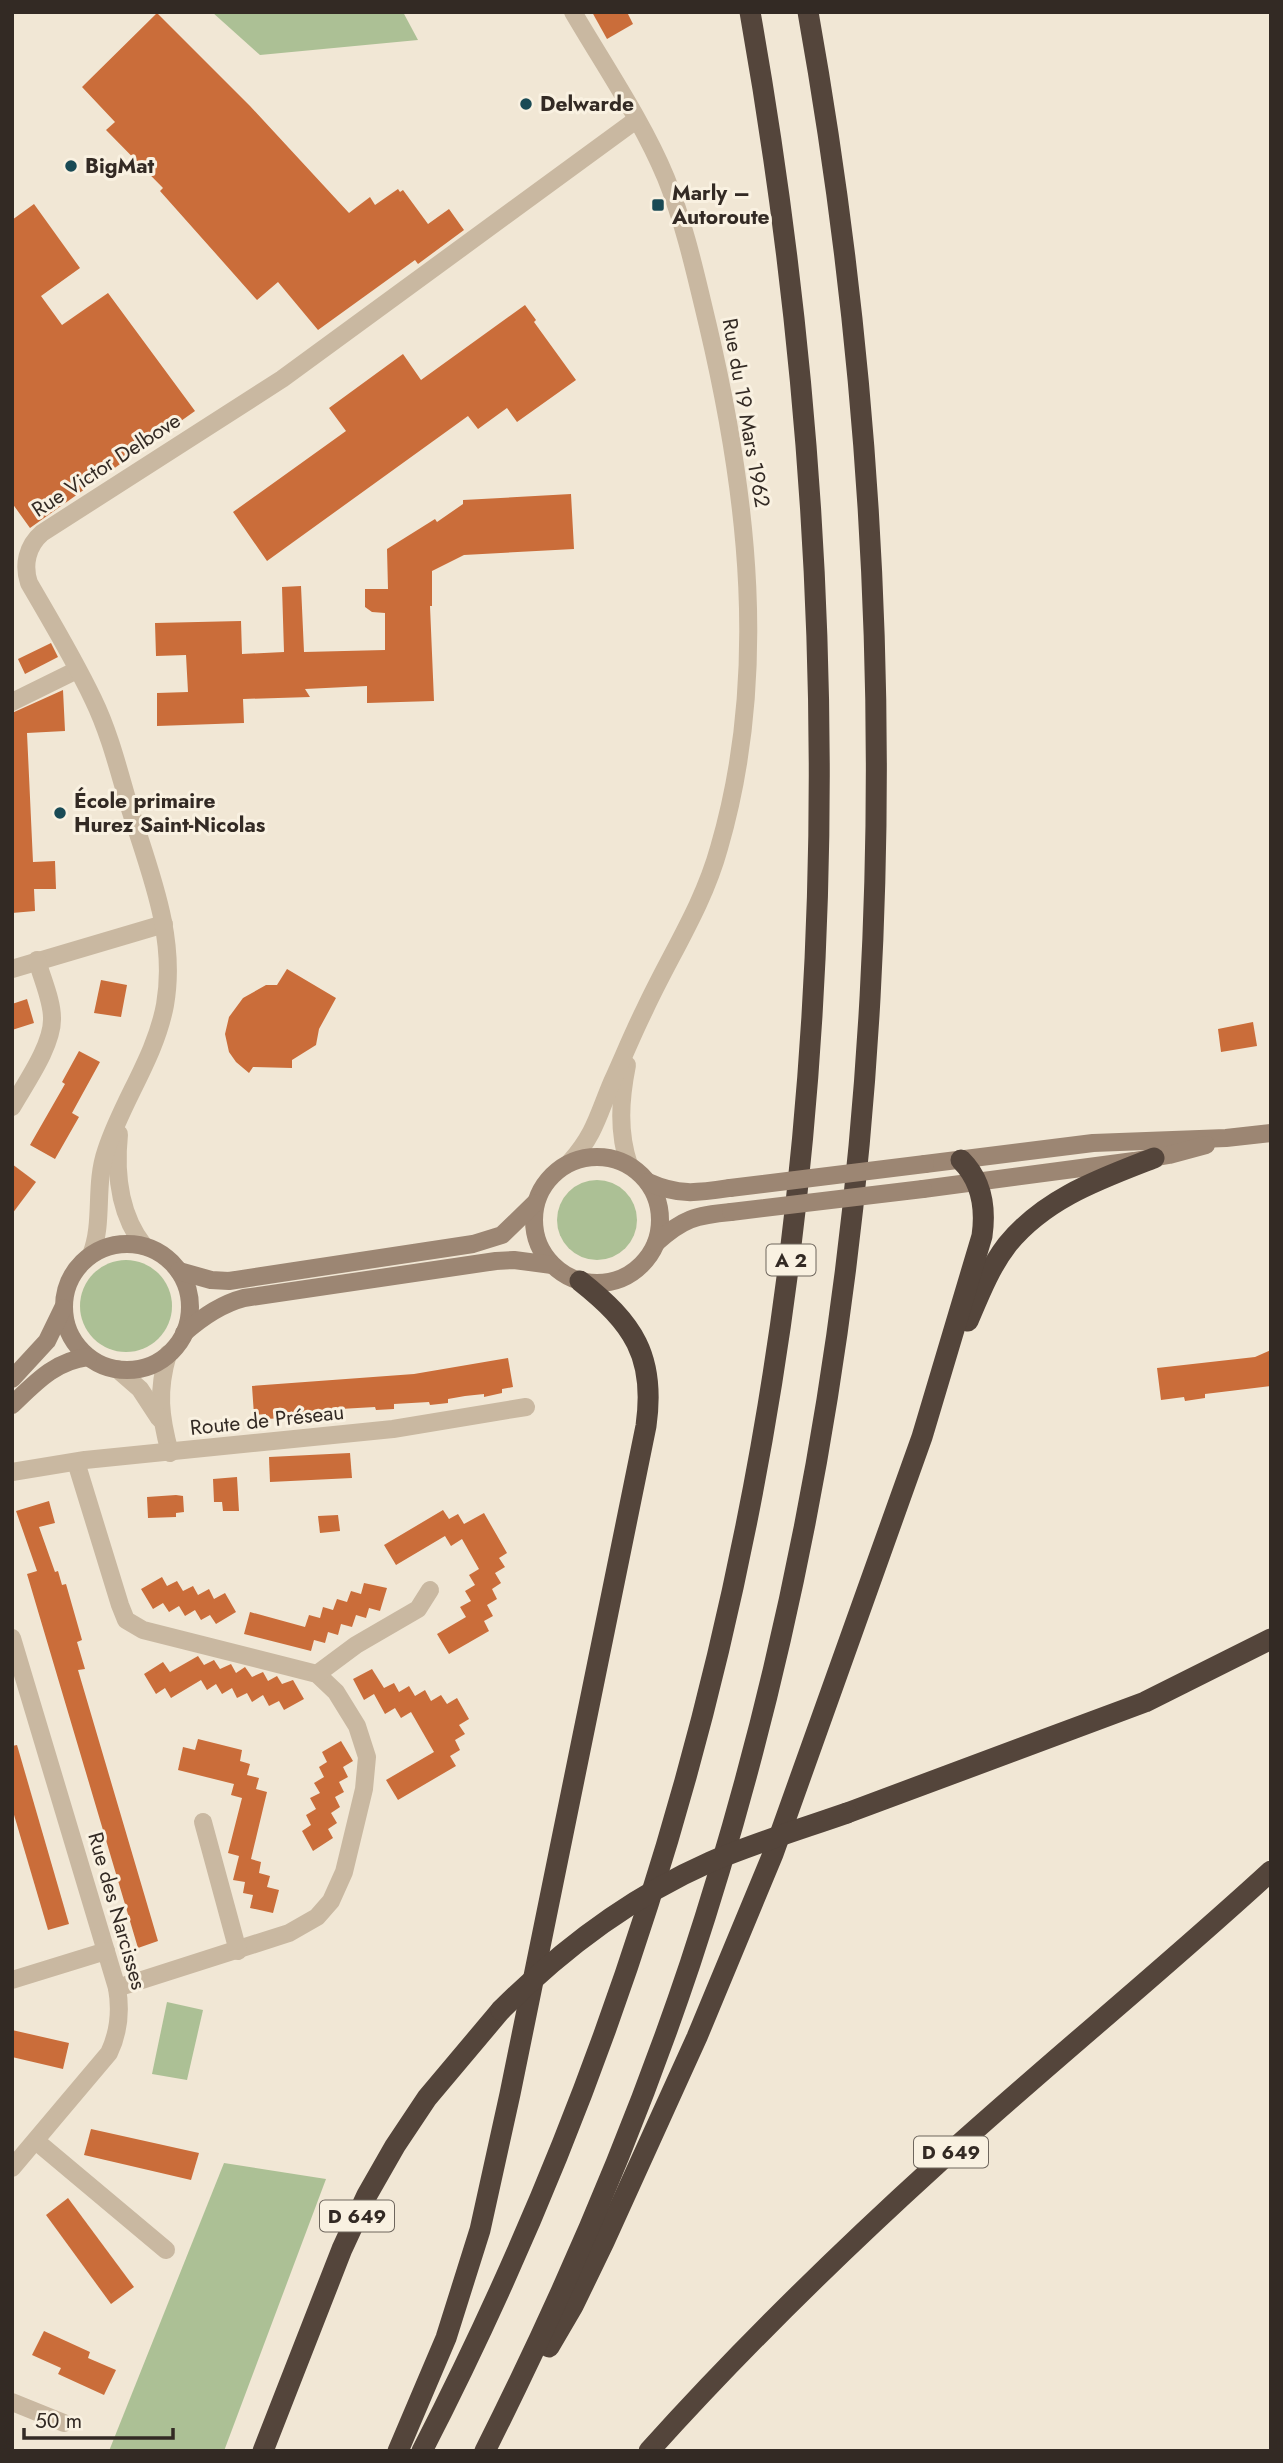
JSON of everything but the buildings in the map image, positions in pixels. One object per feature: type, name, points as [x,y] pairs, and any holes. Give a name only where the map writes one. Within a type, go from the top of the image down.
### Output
[{"type":"highway","name":"A 2","points":[[422,2451],[498,2298],[550,2178],[614,2008],[659,1871],[710,1690],[740,1560],[772,1394],[788,1283],[806,1107],[815,967],[820,772],[816,611],[810,493],[796,334],[777,180],[750,12]]},
{"type":"highway","name":"A 2","points":[[487,2447],[554,2308],[626,2139],[701,1929],[745,1780],[787,1609],[819,1450],[844,1290],[859,1154],[873,962],[876,841],[874,641],[866,491],[845,258],[808,12]]},
{"type":"highway","points":[[487,2447],[573,2306],[697,2037],[773,1854],[922,1437],[991,1271],[1007,1245],[1038,1215],[1091,1183],[1154,1158]]},
{"type":"highway","points":[[922,1437],[982,1236],[983,1206],[978,1182],[974,1173],[961,1160]]},
{"type":"highway","points":[[398,2451],[435,2368],[482,2220],[646,1426],[649,1387],[641,1348],[616,1311],[580,1281]]},
{"type":"highway","name":"D 649","points":[[263,2451],[342,2249],[367,2195],[395,2146],[427,2098],[501,2010],[565,1951],[655,1890],[738,1851],[1145,1702],[1271,1639]]},
{"type":"highway","name":"D 649","points":[[649,2451],[749,2346],[912,2188],[1271,1871]]},
{"type":"main road","points":[[648,1182],[680,1193],[698,1193],[1094,1143],[1226,1138],[1271,1133]]},
{"type":"main road","points":[[656,1243],[660,1215],[655,1194],[648,1182],[629,1165],[617,1159],[596,1156],[570,1163],[548,1179],[536,1203],[533,1216],[535,1236],[540,1249],[552,1265],[580,1281],[601,1283],[622,1278],[640,1267],[656,1243],[678,1224],[694,1216],[1154,1158],[1226,1138]]},
{"type":"main road","points":[[179,1271],[211,1280],[229,1281],[473,1244],[502,1235],[536,1203]]},
{"type":"main road","points":[[184,1333],[188,1322],[189,1298],[185,1282],[179,1271],[164,1256],[144,1246],[116,1245],[91,1255],[71,1277],[64,1305],[70,1334],[76,1344],[88,1357],[102,1365],[130,1370],[147,1367],[168,1354],[184,1333],[201,1319],[232,1301],[244,1298],[496,1261],[514,1260],[552,1265]]},
{"type":"main road","points":[[12,1378],[47,1340],[64,1305]]},
{"type":"main road","points":[[12,1405],[53,1368],[69,1360],[88,1357]]},
{"type":"street","name":"Rue du 19 Mars 1962","points":[[573,12],[636,120],[661,167],[677,207],[717,363],[731,430],[742,516],[748,634],[741,747],[730,808],[719,850],[698,907],[652,994],[632,1039]]},
{"type":"street","name":"Rue Victor Delbove","points":[[91,1255],[98,1231],[98,1193],[102,1163],[153,1047],[163,1015],[169,971],[164,924],[108,738],[78,670],[27,577],[28,554],[37,537],[282,379],[636,120]]},
{"type":"street","points":[[12,702],[78,670]]},
{"type":"street","points":[[12,969],[164,924]]},
{"type":"street","points":[[12,1107],[51,1031],[52,1014],[37,960]]},
{"type":"street","points":[[570,1163],[592,1135],[632,1039]]},
{"type":"street","points":[[629,1165],[622,1142],[621,1120],[624,1082],[632,1039]]},
{"type":"street","name":"Rue Victor Delbove","points":[[121,1117],[117,1155],[120,1192],[130,1225],[144,1246]]},
{"type":"street","points":[[168,1354],[160,1385],[162,1424],[170,1453]]},
{"type":"street","points":[[117,1369],[140,1389],[162,1424]]},
{"type":"street","name":"Route de Préseau","points":[[12,1472],[76,1462],[393,1429],[526,1407]]},
{"type":"street","points":[[76,1462],[122,1614],[131,1624],[143,1630],[317,1674],[336,1692],[357,1726],[367,1758],[364,1789],[344,1872],[336,1894],[317,1917],[289,1933],[117,1988]]},
{"type":"street","points":[[317,1674],[356,1645],[418,1609],[430,1590]]},
{"type":"street","name":"Rue des Narcisses","points":[[12,1638],[117,1988],[119,2020],[109,2053],[12,2168]]},
{"type":"street","points":[[203,1822],[238,1951]]},
{"type":"street","points":[[12,1980],[106,1951]]},
{"type":"street","points":[[36,2141],[166,2250]]},
{"type":"street","points":[[12,2402],[64,2423]]},
{"type":"green space","points":[[212,12],[403,12],[418,40],[260,55]]},
{"type":"green space","points":[[589,1180],[605,1180],[626,1191],[637,1212],[637,1228],[626,1249],[605,1260],[589,1260],[575,1254],[563,1242],[557,1228],[557,1212],[563,1198],[575,1186]]},
{"type":"green space","points":[[126,1260],[144,1263],[159,1273],[169,1288],[172,1306],[169,1324],[159,1339],[144,1349],[126,1352],[108,1349],[93,1339],[83,1324],[80,1306],[83,1288],[93,1273],[108,1263]]},
{"type":"green space","points":[[167,2002],[203,2010],[187,2080],[152,2074]]},
{"type":"green space","points":[[224,2163],[326,2179],[224,2451],[109,2451]]},
{"type":"place","name":"Delwarde","points":[[526,104]]},
{"type":"place","name":"BigMat","points":[[71,166]]},
{"type":"place","name":"Marly – Autoroute","points":[[658,205]]},
{"type":"place","name":"École primaire Hurez Saint-Nicolas","points":[[60,813]]}]
